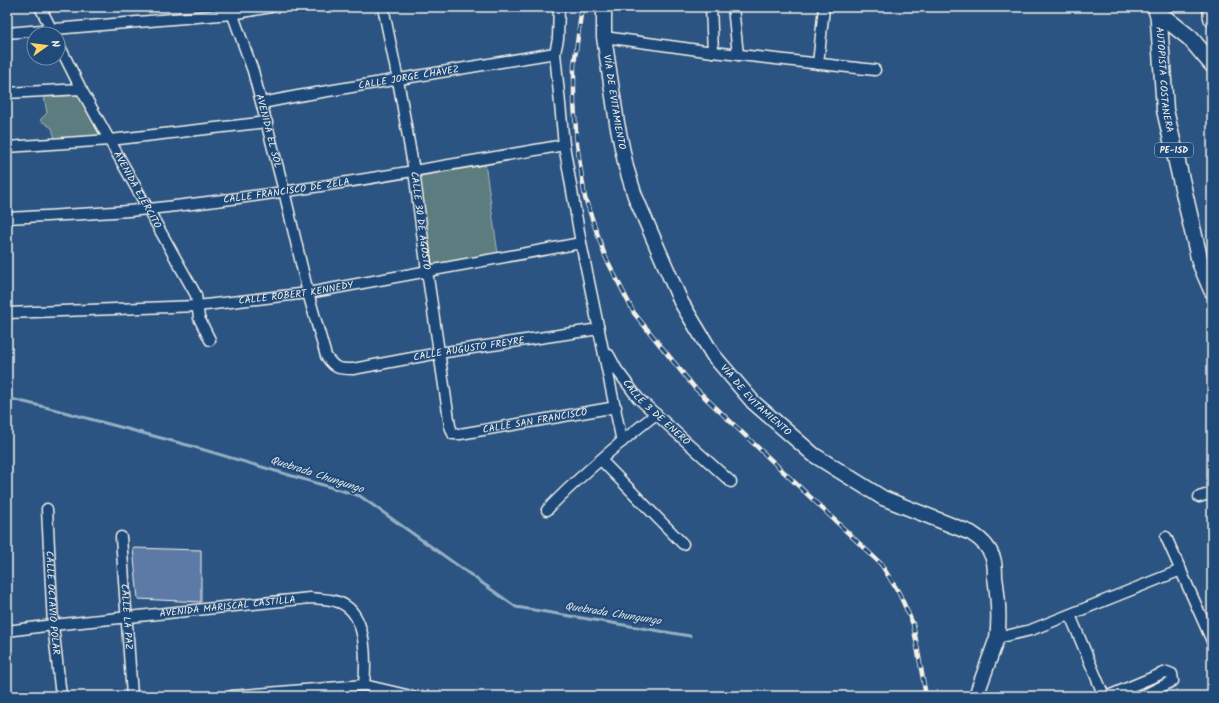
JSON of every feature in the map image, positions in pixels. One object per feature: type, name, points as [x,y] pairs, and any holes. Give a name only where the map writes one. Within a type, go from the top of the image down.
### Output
[{"type":"highway","points":[[1211,7],[1212,18]]},
{"type":"highway","points":[[1155,9],[1190,38],[1212,64]]},
{"type":"highway","name":"AUTOPISTA COSTANERA","points":[[1155,9],[1165,110],[1200,262],[1212,290]]},
{"type":"main road","name":"VÍA DE EVITAMIENTO","points":[[604,7],[604,37],[618,131],[626,167],[635,196],[680,302],[712,355],[753,402],[814,455],[883,498],[971,533],[980,539],[988,549],[993,559],[998,596],[998,630],[997,638],[976,696]]},
{"type":"street","points":[[40,7],[50,26]]},
{"type":"street","points":[[66,30],[271,7]]},
{"type":"street","name":"CALLE 30 DE AGOSTO","points":[[383,7],[414,171],[439,353],[450,426],[453,434]]},
{"type":"street","points":[[559,7],[558,39],[555,53],[564,145],[581,243],[622,442]]},
{"type":"street","points":[[711,7],[713,52]]},
{"type":"street","points":[[734,7],[738,55]]},
{"type":"street","points":[[818,64],[824,7]]},
{"type":"street","name":"AVENIDA EL SOL","points":[[231,11],[253,70],[308,292],[326,356],[332,365],[339,369]]},
{"type":"street","points":[[7,33],[26,33]]},
{"type":"street","points":[[604,37],[713,52],[875,70]]},
{"type":"street","name":"CALLE JORGE CHÁVEZ","points":[[262,103],[555,53]]},
{"type":"street","name":"AVENIDA EJÉRCITO","points":[[66,59],[81,89],[196,295],[199,318],[210,340]]},
{"type":"street","points":[[7,93],[81,89]]},
{"type":"street","points":[[7,147],[110,140],[267,122]]},
{"type":"street","name":"CALLE FRANCISCO DE ZELA","points":[[7,218],[148,209],[284,191],[414,171],[564,145]]},
{"type":"street","name":"CALLE ROBERT KENNEDY","points":[[7,313],[197,306],[308,292],[581,243]]},
{"type":"street","name":"CALLE AUGUSTO FREYRE","points":[[339,369],[353,369],[439,353],[599,329]]},
{"type":"street","name":"CALLE 3 DE ENERO","points":[[599,329],[610,359],[616,370],[638,398],[731,482]]},
{"type":"street","name":"CALLE SAN FRANCISCO","points":[[453,434],[519,425],[544,419],[616,408]]},
{"type":"street","points":[[547,510],[566,490],[656,414]]},
{"type":"street","points":[[601,460],[684,544]]},
{"type":"street","points":[[1199,497],[1212,493]]},
{"type":"street","name":"CALLE OCTAVIO POLAR","points":[[47,509],[53,625],[61,696]]},
{"type":"street","name":"CALLE LA PAZ","points":[[121,537],[132,696]]},
{"type":"street","points":[[1166,537],[1212,641]]},
{"type":"street","points":[[997,638],[1031,630],[1181,570]]},
{"type":"street","name":"AVENIDA MARISCAL CASTILLA","points":[[7,631],[310,598],[333,600],[347,606],[356,617],[362,636],[366,664],[364,685]]},
{"type":"street","points":[[1070,614],[1104,696]]},
{"type":"street","points":[[1108,696],[1163,673],[1167,672],[1172,674],[1173,681],[1142,696]]},
{"type":"street","points":[[232,696],[348,691],[364,685],[411,696]]},
{"type":"green space","points":[[79,95],[100,132],[99,136],[55,139],[52,128],[40,120],[47,113],[44,97]]},
{"type":"green space","points":[[485,163],[498,254],[432,265],[418,173]]},
{"type":"building","points":[[133,548],[201,550],[201,602],[138,599]]},
{"type":"waterway","name":"Quebrada Chungungo","points":[[7,398],[191,446],[360,496],[516,607],[690,636]]},
{"type":"railway","points":[[582,7],[574,65],[574,103],[577,144],[585,198],[605,256],[634,313],[694,387],[881,564],[899,593],[913,624],[926,696]]}]
